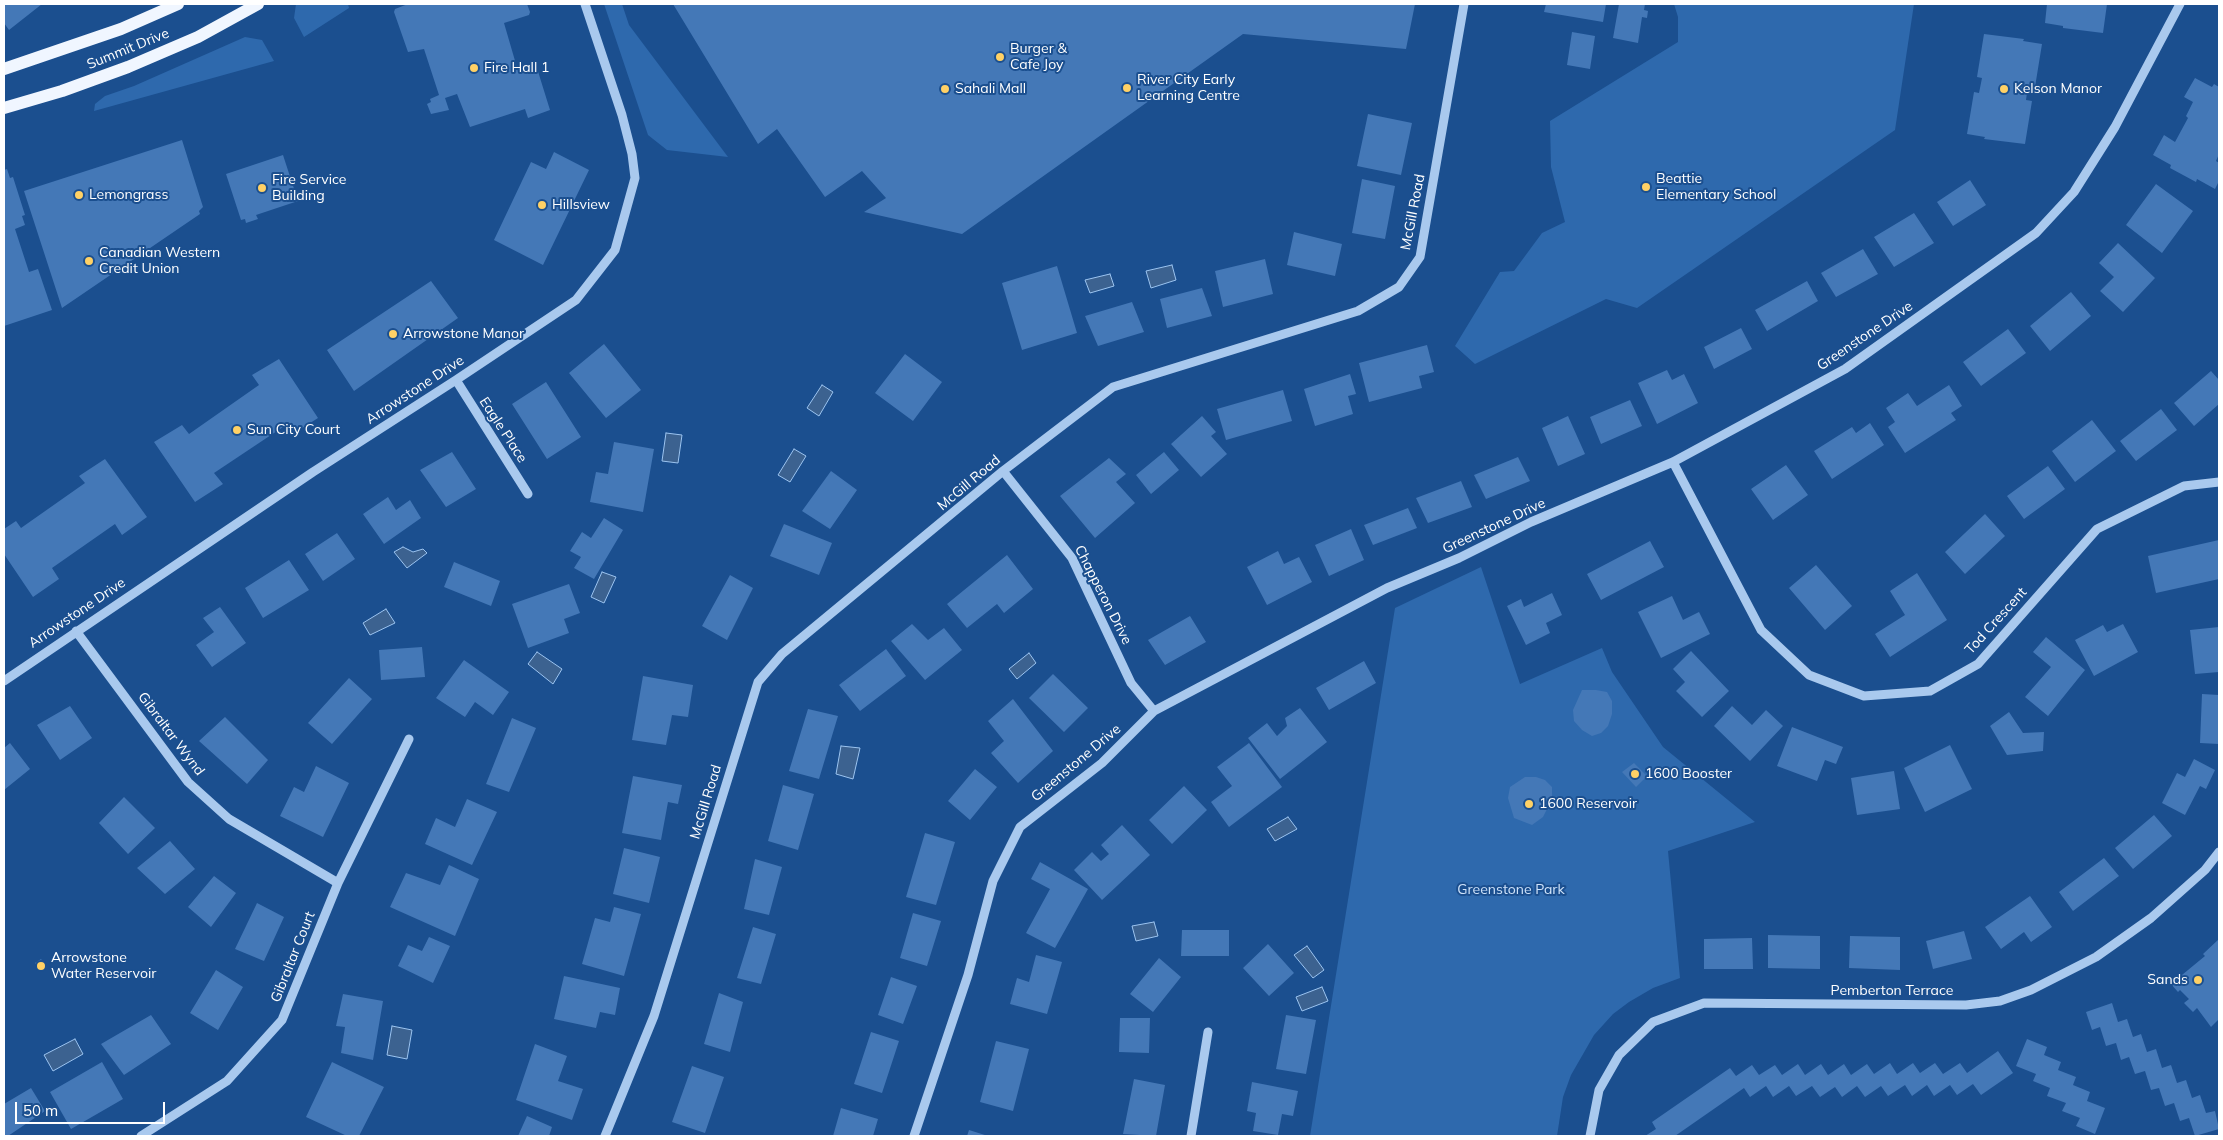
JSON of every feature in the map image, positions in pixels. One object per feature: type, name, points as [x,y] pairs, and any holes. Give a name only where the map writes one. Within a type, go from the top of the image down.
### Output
[{"type":"main road","name":"Summit Drive","points":[[4,69],[121,29],[178,4]]},
{"type":"main road","name":"Summit Drive","points":[[4,108],[62,91],[128,67],[198,37],[258,4]]},
{"type":"street","name":"Arrowstone Drive","points":[[4,681],[314,472],[576,300],[615,250],[635,178],[632,154],[622,115],[585,4]]},
{"type":"street","name":"McGill Road","points":[[605,1136],[654,1016],[758,682],[782,654],[1003,471],[1113,387],[1358,311],[1399,287],[1420,257],[1464,4]]},
{"type":"street","name":"Greenstone Drive","points":[[914,1136],[968,975],[993,881],[1020,827],[1102,763],[1154,711],[1387,588],[1459,558],[1530,522],[1673,462],[1845,369],[2036,233],[2074,192],[2115,127],[2180,4]]},
{"type":"street","name":"Eagle Place","points":[[456,380],[528,494]]},
{"type":"street","name":"Tod Crescent","points":[[1673,462],[1761,630],[1809,675],[1864,696],[1930,691],[1978,664],[2097,529],[2184,486],[2219,482]]},
{"type":"street","name":"Chapperon Drive","points":[[1003,471],[1016,490],[1072,558],[1131,683],[1154,711]]},
{"type":"street","name":"Gibraltar Wynd","points":[[76,631],[188,782],[229,819],[338,883]]},
{"type":"street","name":"Gibraltar Court","points":[[141,1136],[227,1081],[282,1020],[338,883],[409,739]]},
{"type":"street","name":"Pemberton Terrace","points":[[1590,1136],[1599,1090],[1619,1055],[1653,1022],[1704,1003],[1966,1005],[2000,1001],[2031,990],[2096,957],[2151,918],[2205,870],[2219,852]]},
{"type":"street","points":[[1191,1136],[1208,1032]]},
{"type":"green space","points":[[296,4],[348,4],[349,8],[304,37],[294,18]]},
{"type":"green space","points":[[604,4],[622,4],[629,25],[728,157],[667,150],[648,135]]},
{"type":"green space","name":"Beattie Elementary School","points":[[1674,4],[1914,4],[1895,130],[1637,308],[1606,299],[1475,364],[1455,346],[1500,272],[1514,271],[1542,233],[1565,222],[1551,167],[1550,121],[1678,42],[1678,17]]},
{"type":"green space","points":[[245,37],[262,40],[274,61],[94,111],[95,104],[105,96],[134,86]]},
{"type":"green space","name":"Greenstone Park","points":[[1481,567],[1520,684],[1602,648],[1612,672],[1663,747],[1755,822],[1668,851],[1680,978],[1653,988],[1629,1002],[1613,1014],[1594,1035],[1571,1075],[1563,1097],[1557,1136],[1310,1136],[1395,608]]},
{"type":"shaded area","points":[[1172,265],[1176,280],[1151,288],[1146,271]]},
{"type":"shaded area","points":[[1110,274],[1114,286],[1090,293],[1085,280]]},
{"type":"shaded area","points":[[822,385],[833,392],[819,416],[807,408]]},
{"type":"shaded area","points":[[666,433],[682,435],[678,463],[662,461]]},
{"type":"shaded area","points":[[794,449],[806,456],[790,482],[778,475]]},
{"type":"shaded area","points":[[403,547],[413,552],[423,549],[427,553],[407,568],[394,552]]},
{"type":"shaded area","points":[[602,572],[616,577],[604,603],[591,597]]},
{"type":"shaded area","points":[[386,609],[395,623],[370,635],[363,623]]},
{"type":"shaded area","points":[[537,652],[562,669],[553,684],[528,664]]},
{"type":"shaded area","points":[[1029,653],[1036,663],[1017,679],[1009,669]]},
{"type":"shaded area","points":[[841,746],[860,748],[853,779],[836,774]]},
{"type":"shaded area","points":[[1288,817],[1297,829],[1275,841],[1267,829]]},
{"type":"shaded area","points":[[1154,922],[1158,936],[1136,941],[1132,926]]},
{"type":"shaded area","points":[[1307,946],[1324,970],[1313,978],[1294,955]]},
{"type":"shaded area","points":[[1322,987],[1328,1001],[1302,1011],[1296,997]]},
{"type":"shaded area","points":[[392,1026],[412,1030],[407,1059],[387,1055]]},
{"type":"shaded area","points":[[75,1039],[83,1054],[53,1071],[44,1055]]},
{"type":"building","points":[[4,4],[42,4],[9,30],[4,23]]},
{"type":"building","name":"Fire Hall 1","points":[[408,4],[527,4],[530,12],[529,15],[504,23],[518,71],[536,65],[550,110],[528,118],[525,109],[470,127],[457,94],[445,98],[449,110],[431,114],[427,104],[431,102],[430,99],[439,95],[424,49],[408,52],[394,12],[395,9]]},
{"type":"building","name":"Sahali Mall","points":[[673,4],[1415,4],[1406,49],[1243,34],[962,234],[864,212],[886,198],[862,171],[825,197],[777,129],[758,144]]},
{"type":"building","points":[[1546,4],[1606,4],[1603,22],[1544,12]]},
{"type":"building","points":[[1619,4],[1645,4],[1644,10],[1648,11],[1647,18],[1642,17],[1638,43],[1613,38]]},
{"type":"building","points":[[2047,4],[2107,4],[2103,33],[2063,28],[2063,26],[2045,23]]},
{"type":"building","points":[[1572,32],[1595,36],[1590,69],[1567,65]]},
{"type":"building","name":"Kelson Manor","points":[[1984,34],[2024,39],[2023,41],[2042,44],[2035,87],[2028,86],[2026,100],[2032,101],[2025,144],[1984,139],[1985,137],[1967,134],[1974,92],[1979,93],[1982,78],[1977,77]]},
{"type":"building","points":[[2195,78],[2212,87],[2214,84],[2219,87],[2219,154],[2216,161],[2219,163],[2219,181],[2215,189],[2197,179],[2196,182],[2170,168],[2171,165],[2153,155],[2164,135],[2175,142],[2188,118],[2186,116],[2193,102],[2184,97]]},
{"type":"building","points":[[1368,114],[1412,123],[1401,175],[1357,166]]},
{"type":"building","name":"Canadian Western Credit Union","points":[[182,140],[203,207],[199,211],[200,214],[62,308],[24,191]]},
{"type":"building","name":"Hillsview","points":[[554,152],[589,170],[543,265],[494,240],[531,162],[546,169]]},
{"type":"building","name":"Fire Service Building","points":[[283,155],[298,201],[256,215],[258,219],[246,223],[245,219],[241,220],[226,174]]},
{"type":"building","points":[[7,169],[10,178],[13,177],[25,215],[22,216],[25,225],[15,229],[29,272],[38,269],[52,310],[4,326],[4,170]]},
{"type":"building","points":[[1362,179],[1395,186],[1385,239],[1352,233]]},
{"type":"building","points":[[1970,180],[1986,205],[1953,226],[1937,202]]},
{"type":"building","points":[[2156,184],[2193,211],[2162,253],[2126,225]]},
{"type":"building","points":[[1914,213],[1934,243],[1894,267],[1874,237]]},
{"type":"building","points":[[1294,232],[1342,244],[1335,276],[1287,265]]},
{"type":"building","points":[[2118,243],[2155,278],[2123,312],[2100,291],[2114,277],[2099,263]]},
{"type":"building","points":[[1863,249],[1878,274],[1836,297],[1821,273]]},
{"type":"building","points":[[1265,259],[1273,294],[1223,307],[1215,271]]},
{"type":"building","points":[[1057,266],[1077,333],[1022,350],[1002,283]]},
{"type":"building","name":"Arrowstone Manor","points":[[431,281],[458,318],[354,391],[327,350]]},
{"type":"building","points":[[1807,281],[1818,301],[1767,331],[1755,310]]},
{"type":"building","points":[[1202,288],[1212,316],[1167,328],[1160,299]]},
{"type":"building","points":[[2071,292],[2091,316],[2050,351],[2030,326]]},
{"type":"building","points":[[1132,302],[1144,332],[1098,346],[1085,316]]},
{"type":"building","points":[[1741,328],[1752,349],[1714,369],[1704,347]]},
{"type":"building","points":[[2008,329],[2026,353],[1981,386],[1963,362]]},
{"type":"building","points":[[604,344],[641,390],[606,418],[569,373]]},
{"type":"building","points":[[1427,345],[1434,372],[1419,376],[1422,388],[1369,402],[1359,363]]},
{"type":"building","points":[[905,354],[942,382],[913,421],[875,393]]},
{"type":"building","name":"Sun City Court","points":[[279,359],[318,418],[293,434],[286,425],[214,473],[223,484],[195,502],[154,442],[182,425],[189,434],[259,385],[252,375]]},
{"type":"building","points":[[1667,370],[1672,380],[1684,374],[1698,403],[1657,424],[1638,383]]},
{"type":"building","points":[[2211,371],[2219,380],[2219,404],[2194,426],[2174,403]]},
{"type":"building","points":[[1350,374],[1356,394],[1348,396],[1353,414],[1315,426],[1304,389]]},
{"type":"building","points":[[546,382],[581,437],[547,459],[512,404]]},
{"type":"building","points":[[1949,385],[1962,406],[1951,413],[1956,420],[1905,453],[1888,427],[1895,422],[1886,408],[1908,393],[1917,406]]},
{"type":"building","points":[[1283,390],[1292,421],[1226,440],[1217,409]]},
{"type":"building","points":[[1630,400],[1642,426],[1601,444],[1590,417]]},
{"type":"building","points":[[2161,409],[2177,430],[2136,461],[2120,441]]},
{"type":"building","points":[[1202,416],[1216,432],[1211,436],[1227,454],[1201,477],[1171,444]]},
{"type":"building","points":[[1568,416],[1585,454],[1558,466],[1542,428]]},
{"type":"building","points":[[2092,420],[2116,451],[2075,482],[2052,451]]},
{"type":"building","points":[[1870,423],[1884,445],[1832,479],[1814,451],[1852,427],[1856,433]]},
{"type":"building","points":[[614,442],[654,449],[643,512],[590,502],[596,472],[608,474]]},
{"type":"building","points":[[452,452],[476,489],[446,507],[420,470]]},
{"type":"building","points":[[1164,452],[1179,470],[1151,494],[1136,475]]},
{"type":"building","points":[[1518,457],[1530,481],[1486,499],[1474,475]]},
{"type":"building","points":[[1109,458],[1126,474],[1116,482],[1135,503],[1095,538],[1060,496]]},
{"type":"building","points":[[105,459],[147,517],[122,535],[115,524],[52,568],[59,579],[33,597],[4,554],[4,529],[16,521],[21,528],[85,483],[79,476]]},
{"type":"building","points":[[1786,465],[1808,495],[1773,520],[1751,489]]},
{"type":"building","points":[[2048,466],[2065,489],[2024,519],[2007,496]]},
{"type":"building","points":[[831,471],[857,490],[830,529],[802,511]]},
{"type":"building","points":[[1461,481],[1472,507],[1428,523],[1416,498]]},
{"type":"building","points":[[388,497],[396,510],[410,500],[421,518],[384,544],[363,514]]},
{"type":"building","points":[[1408,508],[1417,528],[1373,545],[1364,525]]},
{"type":"building","points":[[1985,514],[2005,536],[1965,574],[1945,552]]},
{"type":"building","points":[[604,518],[623,530],[594,579],[574,568],[581,557],[570,551],[582,532],[591,538]]},
{"type":"building","points":[[784,524],[832,543],[819,575],[770,556]]},
{"type":"building","points":[[1351,529],[1364,560],[1329,576],[1315,545]]},
{"type":"building","points":[[337,533],[355,559],[323,581],[305,554]]},
{"type":"building","points":[[2219,540],[2219,579],[2156,593],[2148,556]]},
{"type":"building","points":[[1650,541],[1664,567],[1601,600],[1587,574]]},
{"type":"building","points":[[1278,551],[1284,564],[1299,557],[1312,582],[1267,605],[1247,567]]},
{"type":"building","points":[[1007,555],[1033,589],[1004,613],[997,604],[967,628],[947,604]]},
{"type":"building","points":[[289,560],[309,590],[263,618],[245,588]]},
{"type":"building","points":[[454,562],[500,581],[491,606],[444,587]]},
{"type":"building","points":[[1816,565],[1852,606],[1825,630],[1789,588]]},
{"type":"building","points":[[1917,573],[1947,620],[1890,657],[1875,634],[1905,615],[1890,591]]},
{"type":"building","points":[[730,575],[753,588],[727,640],[702,626]]},
{"type":"building","points":[[569,584],[580,613],[564,619],[569,633],[528,648],[512,604]]},
{"type":"building","points":[[1552,593],[1562,615],[1546,623],[1550,633],[1526,645],[1507,606],[1521,599],[1524,607]]},
{"type":"building","points":[[1672,596],[1683,620],[1699,612],[1710,634],[1661,658],[1638,612]]},
{"type":"building","points":[[220,607],[246,643],[212,667],[196,645],[214,632],[203,618]]},
{"type":"building","points":[[1190,616],[1206,642],[1165,665],[1148,640]]},
{"type":"building","points":[[912,624],[928,640],[944,628],[962,650],[925,680],[891,641]]},
{"type":"building","points":[[2123,624],[2138,652],[2094,676],[2075,640],[2103,625],[2107,632]]},
{"type":"building","points":[[2219,627],[2219,672],[2195,674],[2190,630]]},
{"type":"building","points":[[2046,637],[2085,670],[2048,716],[2025,697],[2051,667],[2033,652]]},
{"type":"building","points":[[422,647],[425,677],[381,680],[379,650]]},
{"type":"building","points":[[886,649],[906,676],[860,711],[839,685]]},
{"type":"building","points":[[1691,651],[1729,691],[1702,717],[1676,691],[1685,682],[1673,669]]},
{"type":"building","points":[[464,660],[509,692],[493,715],[475,702],[465,717],[436,698]]},
{"type":"building","points":[[1364,661],[1376,683],[1329,710],[1316,688]]},
{"type":"building","points":[[1053,674],[1088,708],[1064,732],[1029,698]]},
{"type":"building","points":[[643,676],[693,685],[688,717],[672,715],[666,745],[632,740]]},
{"type":"building","points":[[349,678],[372,699],[332,744],[308,723]]},
{"type":"building","points":[[1582,690],[1607,692],[1612,701],[1612,714],[1608,726],[1601,733],[1592,736],[1582,730],[1574,721],[1573,710]]},
{"type":"building","points":[[2202,694],[2219,695],[2219,744],[2200,743]]},
{"type":"building","points":[[1013,699],[1053,751],[1018,783],[991,753],[1004,741],[988,721]]},
{"type":"building","points":[[70,706],[92,738],[60,760],[37,725]]},
{"type":"building","points":[[1732,706],[1752,725],[1766,710],[1783,726],[1750,761],[1714,726]]},
{"type":"building","points":[[1300,708],[1327,742],[1280,779],[1248,738],[1267,723],[1277,736],[1287,726],[1285,718]]},
{"type":"building","points":[[808,709],[838,716],[819,779],[789,771]]},
{"type":"building","points":[[2009,712],[2023,733],[2044,732],[2043,751],[2007,755],[1990,726]]},
{"type":"building","points":[[225,717],[268,760],[247,784],[199,741]]},
{"type":"building","points":[[512,718],[536,728],[509,792],[486,784]]},
{"type":"building","points":[[1792,727],[1843,747],[1836,764],[1825,760],[1817,781],[1777,766]]},
{"type":"building","points":[[10,743],[30,769],[4,790],[4,748]]},
{"type":"building","points":[[1249,743],[1282,787],[1229,827],[1211,802],[1232,786],[1217,767]]},
{"type":"building","points":[[1950,745],[1972,789],[1925,812],[1904,768]]},
{"type":"building","points":[[2194,759],[2215,770],[2206,789],[2200,786],[2185,815],[2162,803],[2177,773],[2185,777]]},
{"type":"building","name":"1600 Booster","points":[[1634,763],[1647,776],[1636,787],[1622,772]]},
{"type":"building","points":[[316,766],[349,783],[323,837],[280,816],[294,787],[304,792]]},
{"type":"building","points":[[975,769],[997,787],[970,820],[948,801]]},
{"type":"building","points":[[1894,771],[1900,809],[1857,815],[1851,778]]},
{"type":"building","points":[[633,776],[682,785],[678,804],[668,802],[661,840],[622,833]]},
{"type":"building","name":"1600 Reservoir","points":[[1525,777],[1536,777],[1545,780],[1552,787],[1552,799],[1543,817],[1532,825],[1514,818],[1508,798],[1510,787]]},
{"type":"building","points":[[783,785],[814,794],[798,850],[768,841]]},
{"type":"building","points":[[1184,786],[1207,810],[1172,844],[1149,820]]},
{"type":"building","points":[[124,797],[155,828],[128,854],[99,823]]},
{"type":"building","points":[[467,799],[497,812],[472,865],[425,844],[436,818],[455,827]]},
{"type":"building","points":[[2154,815],[2172,836],[2133,869],[2115,848]]},
{"type":"building","points":[[1122,825],[1150,855],[1102,900],[1074,870],[1092,852],[1101,861],[1109,854],[1101,845]]},
{"type":"building","points":[[925,833],[955,842],[936,905],[906,897]]},
{"type":"building","points":[[170,841],[195,869],[165,894],[137,868]]},
{"type":"building","points":[[624,848],[660,857],[649,903],[613,894]]},
{"type":"building","points":[[2104,858],[2119,876],[2073,911],[2059,892]]},
{"type":"building","points":[[755,859],[782,867],[769,915],[744,909]]},
{"type":"building","points":[[1040,862],[1088,889],[1055,948],[1026,933],[1050,889],[1031,879]]},
{"type":"building","points":[[449,865],[479,879],[455,936],[390,907],[406,873],[440,885]]},
{"type":"building","points":[[214,876],[236,893],[211,927],[188,907]]},
{"type":"building","points":[[2030,896],[2052,927],[2031,942],[2024,932],[2001,949],[1985,927]]},
{"type":"building","points":[[257,903],[284,917],[264,961],[235,949]]},
{"type":"building","points":[[614,907],[641,914],[624,976],[582,964],[595,918],[610,922]]},
{"type":"building","points":[[913,913],[941,921],[927,966],[900,958]]},
{"type":"building","points":[[753,927],[776,934],[761,984],[737,978]]},
{"type":"building","points":[[1182,930],[1229,930],[1229,956],[1181,956]]},
{"type":"building","points":[[1964,931],[1972,959],[1933,969],[1926,941]]},
{"type":"building","points":[[1768,935],[1820,936],[1820,969],[1768,968]]},
{"type":"building","points":[[1850,936],[1900,937],[1900,970],[1849,968]]},
{"type":"building","points":[[429,937],[450,946],[433,983],[398,966],[408,945],[422,951]]},
{"type":"building","points":[[1752,938],[1753,969],[1704,969],[1704,939]]},
{"type":"building","name":"Sands","points":[[2219,939],[2219,1019],[2211,1027],[2197,1008],[2193,1012],[2184,1003],[2189,999],[2180,990],[2178,992],[2171,984],[2205,956],[2203,954]]},
{"type":"building","points":[[1268,944],[1294,973],[1269,996],[1243,968]]},
{"type":"building","points":[[1036,955],[1062,962],[1047,1014],[1010,1004],[1017,978],[1029,982]]},
{"type":"building","points":[[1159,958],[1181,977],[1153,1012],[1130,994]]},
{"type":"building","name":"Arrowstone Water Reservoir","points":[[41,959],[47,967],[40,971],[35,963]]},
{"type":"building","points":[[216,970],[243,987],[218,1030],[190,1013]]},
{"type":"building","points":[[564,976],[620,988],[615,1015],[600,1012],[596,1028],[554,1019]]},
{"type":"building","points":[[891,977],[917,986],[903,1024],[878,1015]]},
{"type":"building","points":[[719,993],[743,1002],[730,1052],[704,1044]]},
{"type":"building","points":[[343,994],[383,1001],[373,1060],[341,1053],[345,1027],[336,1026]]},
{"type":"building","points":[[2112,1003],[2118,1022],[2127,1019],[2133,1037],[2141,1034],[2147,1052],[2156,1049],[2162,1068],[2171,1065],[2177,1083],[2186,1080],[2192,1098],[2200,1095],[2206,1113],[2215,1111],[2219,1129],[2195,1136],[2189,1118],[2180,1121],[2174,1103],[2165,1106],[2159,1088],[2151,1090],[2145,1071],[2135,1074],[2129,1057],[2121,1060],[2116,1043],[2106,1046],[2100,1027],[2092,1030],[2086,1012]]},
{"type":"building","points":[[151,1015],[171,1044],[124,1075],[101,1044]]},
{"type":"building","points":[[1286,1015],[1316,1020],[1306,1074],[1276,1069]]},
{"type":"building","points":[[1120,1018],[1150,1018],[1149,1053],[1119,1052]]},
{"type":"building","points":[[871,1032],[899,1041],[882,1093],[854,1084]]},
{"type":"building","points":[[2027,1039],[2047,1047],[2044,1055],[2061,1062],[2058,1070],[2076,1077],[2073,1085],[2090,1092],[2087,1101],[2105,1108],[2095,1134],[2076,1126],[2080,1118],[2062,1111],[2066,1103],[2047,1096],[2050,1088],[2033,1081],[2036,1074],[2016,1066]]},
{"type":"building","points":[[996,1041],[1029,1049],[1013,1111],[980,1102]]},
{"type":"building","points":[[535,1044],[567,1056],[558,1081],[583,1089],[572,1120],[516,1100]]},
{"type":"building","points":[[1998,1051],[2013,1073],[1981,1095],[1973,1084],[1957,1095],[1950,1085],[1934,1096],[1927,1085],[1912,1096],[1905,1085],[1888,1096],[1881,1086],[1865,1097],[1857,1086],[1842,1097],[1835,1087],[1820,1097],[1812,1086],[1796,1096],[1789,1086],[1773,1097],[1766,1086],[1750,1097],[1744,1088],[1675,1136],[1645,1136],[1656,1129],[1652,1122],[1730,1068],[1736,1076],[1752,1065],[1759,1075],[1775,1065],[1782,1075],[1798,1064],[1805,1075],[1821,1064],[1828,1075],[1844,1064],[1851,1075],[1867,1064],[1874,1074],[1890,1063],[1897,1074],[1913,1063],[1920,1073],[1935,1063],[1943,1074],[1960,1063],[1967,1073]]},
{"type":"building","points":[[102,1062],[123,1099],[71,1129],[50,1092]]},
{"type":"building","points":[[332,1062],[384,1087],[359,1136],[347,1136],[306,1117]]},
{"type":"building","points":[[692,1066],[724,1077],[705,1133],[672,1122]]},
{"type":"building","points":[[1134,1079],[1165,1085],[1156,1136],[1123,1134]]},
{"type":"building","points":[[1252,1082],[1298,1091],[1293,1116],[1282,1114],[1278,1135],[1253,1131],[1256,1113],[1247,1111]]},
{"type":"building","points":[[31,1088],[45,1111],[8,1136],[4,1136],[4,1104]]},
{"type":"building","points":[[841,1108],[878,1119],[873,1136],[833,1136]]},
{"type":"building","points":[[527,1116],[552,1127],[549,1136],[518,1136]]},
{"type":"building","points":[[969,1130],[988,1136],[967,1136]]},
{"type":"place","name":"Burger & Cafe Joy","points":[[1000,57]]},
{"type":"place","name":"Fire Hall 1","points":[[474,68]]},
{"type":"place","name":"River City Early Learning Centre","points":[[1127,88]]},
{"type":"place","name":"Sahali Mall","points":[[945,89]]},
{"type":"place","name":"Kelson Manor","points":[[2004,89]]},
{"type":"place","name":"Beattie Elementary School","points":[[1646,187]]},
{"type":"place","name":"Fire Service Building","points":[[262,188]]},
{"type":"place","name":"Lemongrass","points":[[79,195]]},
{"type":"place","name":"Hillsview","points":[[542,205]]},
{"type":"place","name":"Canadian Western Credit Union","points":[[89,261]]},
{"type":"place","name":"Arrowstone Manor","points":[[393,334]]},
{"type":"place","name":"Sun City Court","points":[[237,430]]},
{"type":"place","name":"1600 Booster","points":[[1635,774]]},
{"type":"place","name":"1600 Reservoir","points":[[1529,804]]},
{"type":"place","name":"Arrowstone Water Reservoir","points":[[41,966]]},
{"type":"place","name":"Sands","points":[[2198,980]]}]
